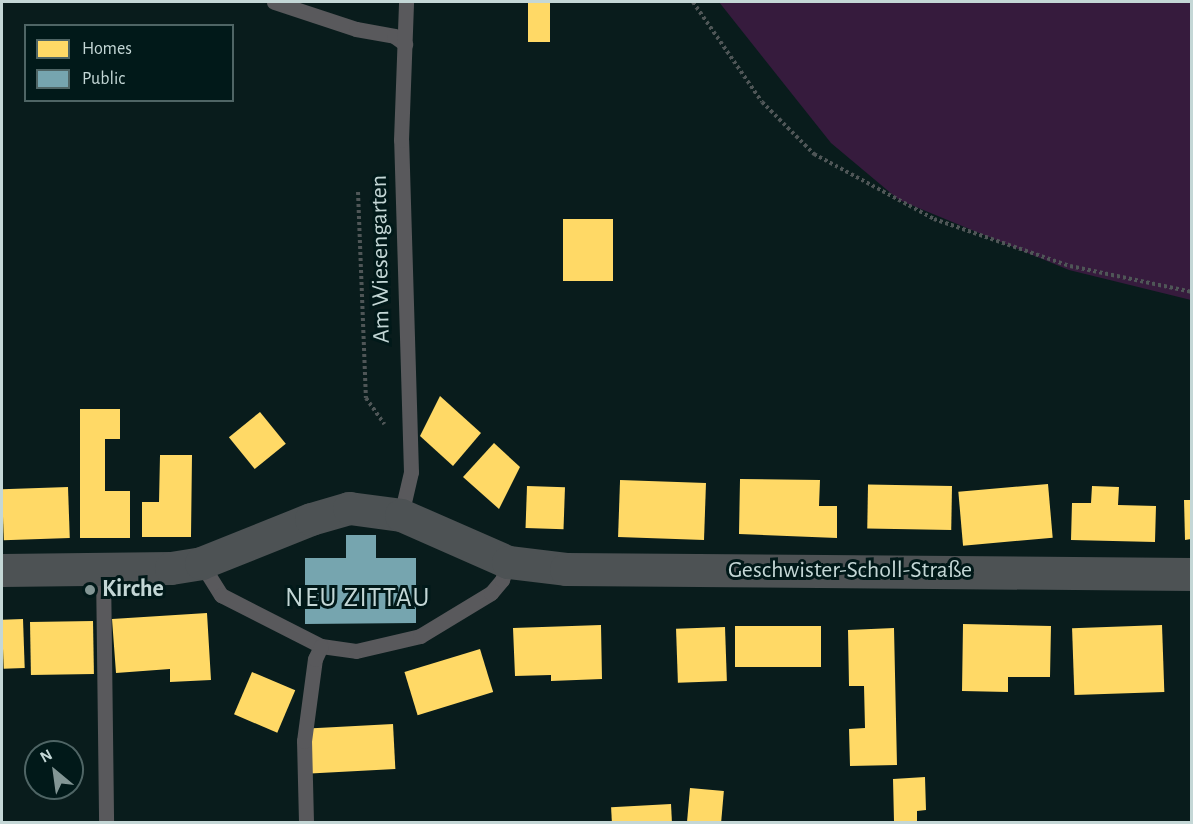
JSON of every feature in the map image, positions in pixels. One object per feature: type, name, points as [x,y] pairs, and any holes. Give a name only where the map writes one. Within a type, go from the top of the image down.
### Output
[{"type":"street","name":"Geschwister-Scholl-Straße","points":[[2,570],[171,568],[201,563],[311,519],[349,508],[401,515],[508,562],[566,569],[1191,574]]},
{"type":"lane","points":[[274,2],[356,29],[394,36],[405,44]]},
{"type":"lane","name":"Am Wiesengarten","points":[[401,515],[411,472],[401,149],[406,2]]},
{"type":"lane","points":[[201,563],[221,595],[321,646],[356,651],[420,636],[491,593],[502,580],[508,562]]},
{"type":"lane","points":[[103,569],[106,822]]},
{"type":"lane","points":[[306,822],[304,741],[315,659],[321,646]]},
{"type":"path","points":[[693,2],[762,102],[814,154],[934,219],[1070,266],[1191,292]]},
{"type":"path","points":[[358,192],[366,398],[411,472]]},
{"type":"shaded area","points":[[719,2],[1191,2],[1191,300],[1069,270],[899,200],[831,143]]},
{"type":"building: Homes","points":[[528,2],[550,2],[550,42],[528,42]]},
{"type":"building: Homes","points":[[563,219],[613,219],[613,281],[563,281]]},
{"type":"building: Homes","points":[[440,396],[481,433],[453,466],[420,436]]},
{"type":"building: Homes","points":[[80,409],[120,409],[120,439],[105,439],[105,491],[130,491],[130,538],[80,538]]},
{"type":"building: Homes","points":[[260,412],[286,444],[255,469],[229,437]]},
{"type":"building: Homes","points":[[494,443],[520,467],[499,509],[463,477]]},
{"type":"building: Homes","points":[[160,455],[192,455],[191,537],[142,537],[142,502],[159,502]]},
{"type":"building: Homes","points":[[740,479],[820,480],[819,506],[837,506],[837,538],[739,534]]},
{"type":"building: Homes","points":[[620,480],[706,483],[704,540],[618,537]]},
{"type":"building: Homes","points":[[1048,484],[1053,538],[963,546],[958,492]]},
{"type":"building: Homes","points":[[868,485],[952,486],[951,530],[867,529]]},
{"type":"building: Homes","points":[[527,486],[565,487],[564,529],[526,528]]},
{"type":"building: Homes","points":[[1092,486],[1119,487],[1118,505],[1156,506],[1155,542],[1071,540],[1072,503],[1091,503]]},
{"type":"building: Homes","points":[[68,487],[70,538],[4,540],[2,489]]},
{"type":"building: Homes","points":[[1184,500],[1191,500],[1191,539],[1185,540]]},
{"type":"building: Homes","points":[[207,613],[211,680],[170,682],[170,669],[116,673],[112,619]]},
{"type":"building: Homes","points":[[23,619],[25,668],[4,669],[2,620]]},
{"type":"building: Homes","points":[[93,621],[94,674],[31,675],[30,622]]},
{"type":"building: Homes","points":[[963,624],[1051,626],[1050,677],[1008,677],[1008,692],[962,691]]},
{"type":"building: Homes","points":[[601,625],[602,679],[551,681],[551,675],[515,676],[513,628]]},
{"type":"building: Homes","points":[[1162,625],[1164,692],[1074,695],[1072,628]]},
{"type":"building: Homes","points":[[735,626],[821,626],[821,667],[735,667]]},
{"type":"building: Homes","points":[[725,627],[727,681],[678,683],[676,629]]},
{"type":"building: Homes","points":[[894,628],[897,765],[850,766],[849,729],[865,728],[864,686],[849,686],[848,630]]},
{"type":"building: Homes","points":[[480,649],[493,692],[418,715],[404,672]]},
{"type":"building: Homes","points":[[252,672],[295,690],[277,733],[234,714]]},
{"type":"building: Homes","points":[[393,724],[395,769],[310,773],[308,728]]},
{"type":"building: Homes","points":[[925,777],[926,810],[917,811],[917,822],[894,822],[893,779]]},
{"type":"building: Homes","points":[[690,788],[724,791],[721,822],[687,822]]},
{"type":"building: Homes","points":[[671,804],[672,822],[612,822],[611,807]]},
{"type":"building: Public","points":[[346,535],[376,535],[376,558],[416,558],[416,623],[305,624],[305,558],[346,558]]},
{"type":"place","name":"Kirche","points":[[90,590]]},
{"type":"district","name":"NEU ZITTAU","points":[[358,598]]}]
